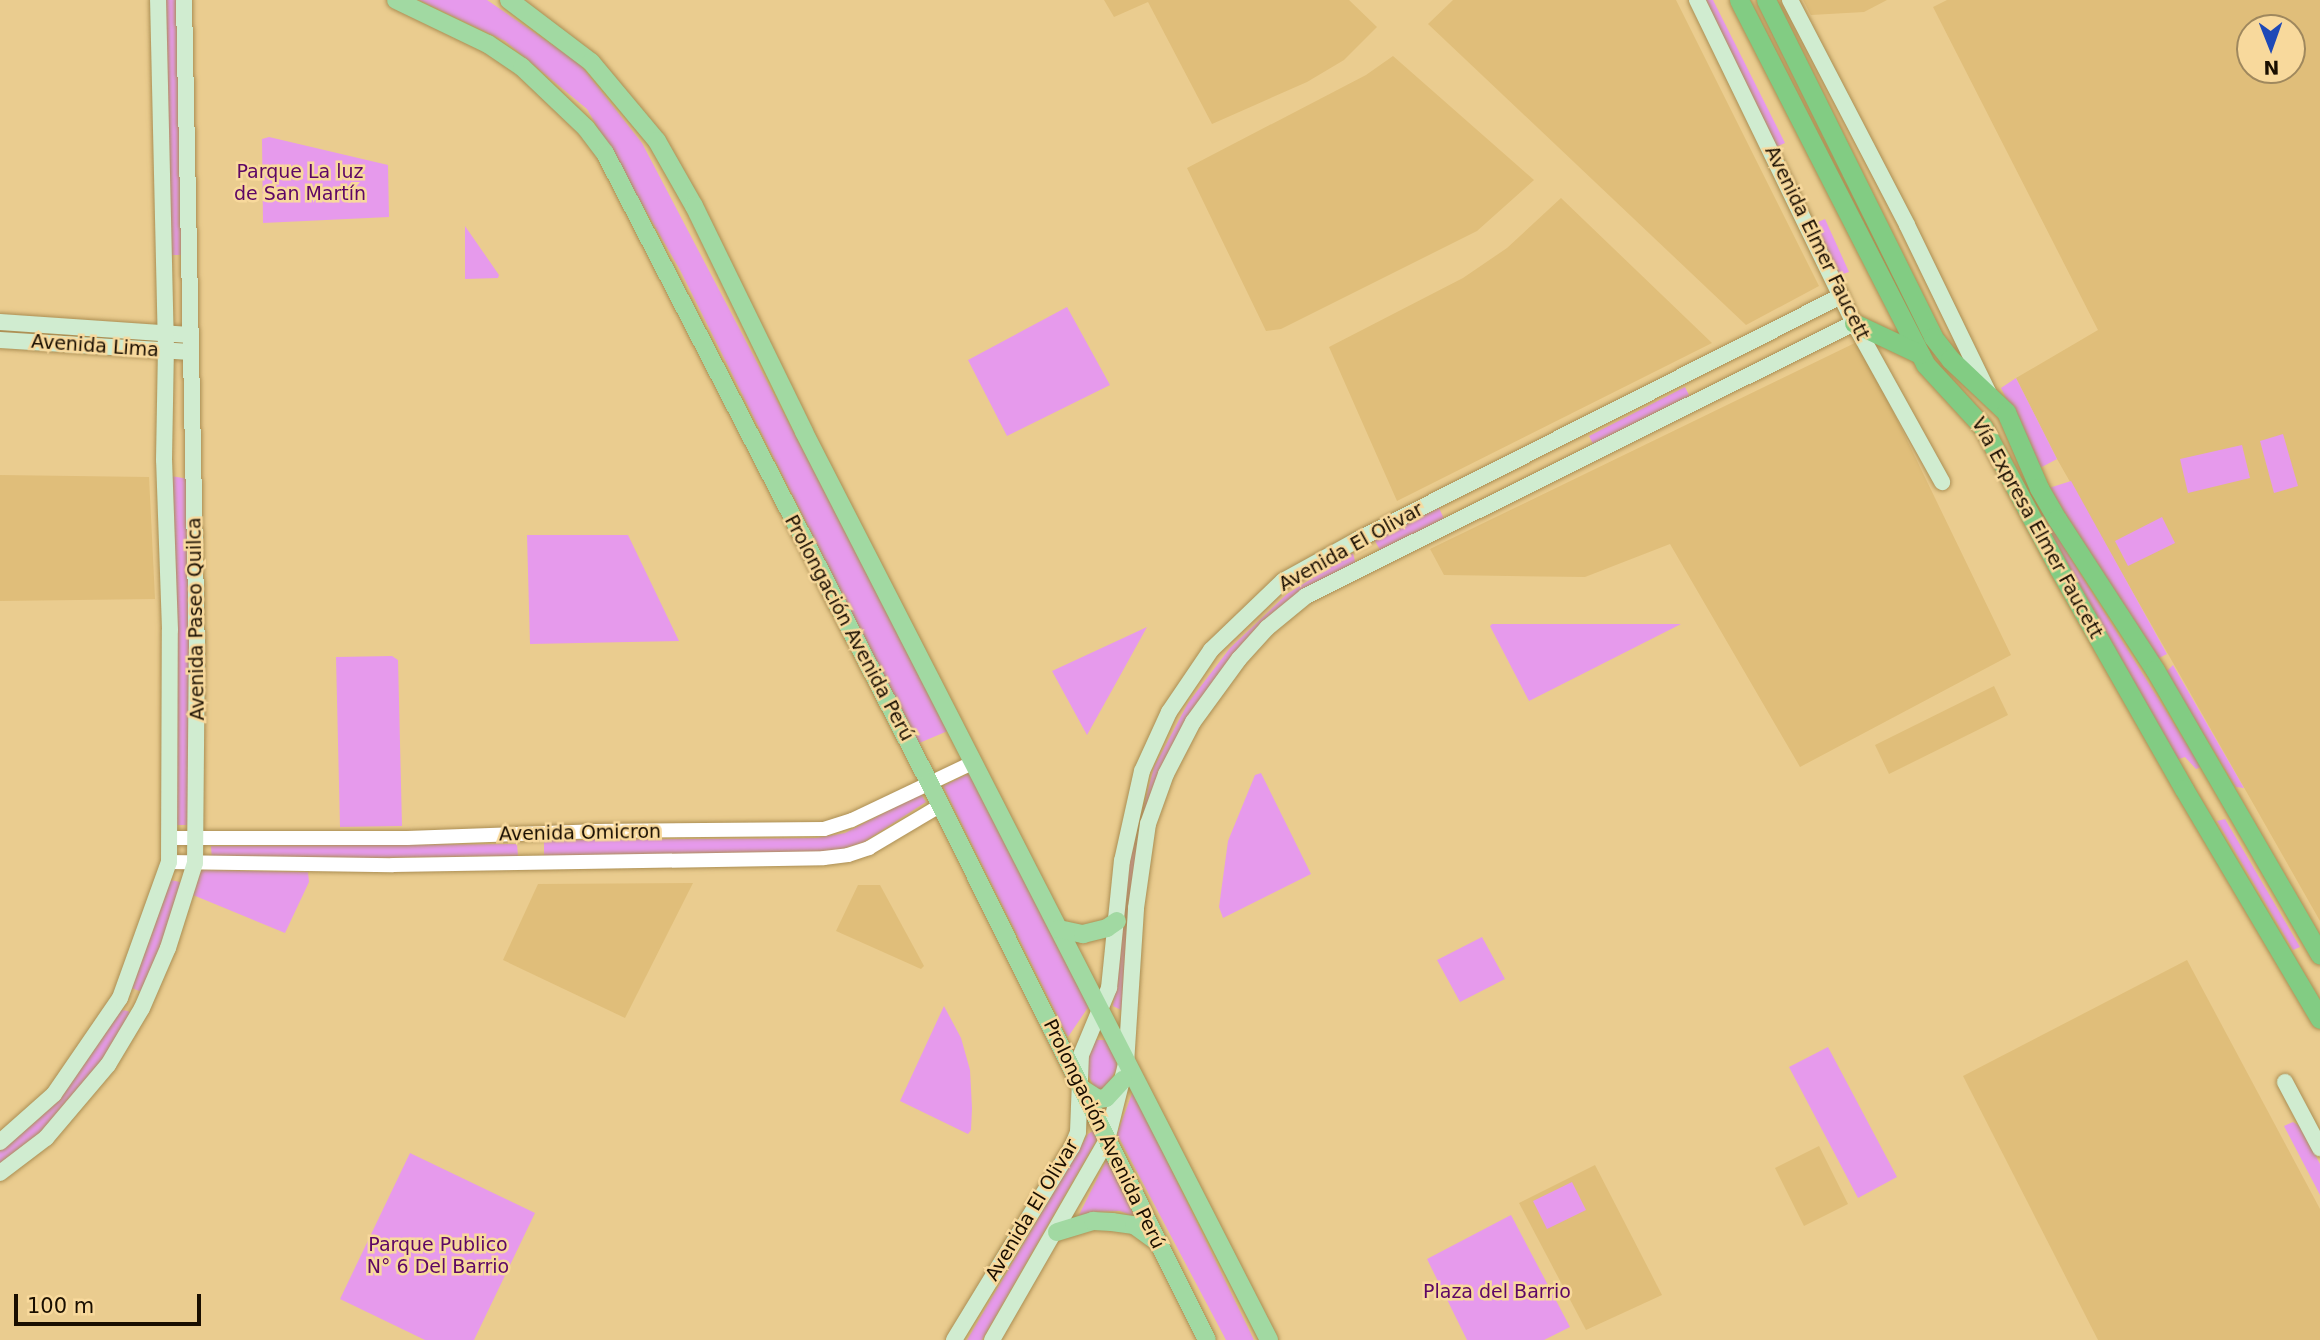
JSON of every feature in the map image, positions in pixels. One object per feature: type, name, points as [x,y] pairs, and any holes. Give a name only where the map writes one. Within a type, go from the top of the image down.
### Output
[{"type":"highway","name":"Vía Expresa Elmer Faucett","points":[[1739,0],[1920,354],[1931,372],[1983,427],[2059,569],[2177,777],[2320,1019]]},
{"type":"highway","name":"Vía Expresa Elmer Faucett","points":[[1766,0],[1933,337],[1950,359],[2006,412],[2039,488],[2155,670],[2320,954]]},
{"type":"highway","points":[[1854,323],[1920,354]]},
{"type":"main road","name":"Avenida Paseo Quilca","points":[[0,1142],[54,1094],[120,998],[169,862],[170,630],[164,460],[166,351],[158,0]]},
{"type":"main road","name":"Avenida Paseo Quilca","points":[[0,1174],[46,1138],[108,1065],[142,1008],[168,948],[195,863],[197,838],[191,352],[184,0]]},
{"type":"main road","name":"Prolongación Avenida Perú","points":[[396,0],[488,44],[522,68],[579,121],[604,153],[941,805],[1208,1340]]},
{"type":"main road","points":[[509,0],[591,62],[657,141],[694,206],[804,432],[1101,1008],[1124,1072],[1269,1340]]},
{"type":"main road","name":"Avenida Elmer Faucett","points":[[1697,0],[1854,323],[1942,482]]},
{"type":"main road","points":[[1790,0],[1907,226],[1989,394]]},
{"type":"main road","name":"Avenida El Olivar","points":[[954,1340],[1072,1147],[1080,1123],[1081,1088],[1078,1069],[1111,977],[1122,861],[1142,771],[1169,712],[1211,650],[1283,581],[1841,296]]},
{"type":"main road","points":[[1819,307],[1833,334]]},
{"type":"main road","name":"Avenida Lima","points":[[0,321],[190,335]]},
{"type":"main road","name":"Avenida El Olivar","points":[[992,1340],[1057,1232],[1107,1140],[1124,1072],[1137,898],[1148,824],[1166,774],[1193,722],[1238,659],[1267,628],[1306,596],[1461,516],[1854,323]]},
{"type":"main road","name":"Avenida Lima","points":[[0,340],[191,352]]},
{"type":"main road","points":[[1695,370],[1707,396]]},
{"type":"main road","points":[[1566,435],[1578,458]]},
{"type":"main road","points":[[1508,464],[1521,487]]},
{"type":"main road","points":[[1449,495],[1461,516]]},
{"type":"main road","points":[[1059,929],[1083,934],[1107,928],[1117,920]]},
{"type":"main road","points":[[1081,1088],[1091,1096],[1106,1098],[1124,1072]]},
{"type":"main road","points":[[2285,1082],[2320,1148]]},
{"type":"main road","points":[[1057,1232],[1093,1221],[1112,1222],[1134,1225],[1157,1241]]},
{"type":"street","name":"Avenida Omicron","points":[[171,838],[407,838],[594,831],[824,829],[852,820],[974,762]]},
{"type":"street","name":"Avenida Omicron","points":[[169,862],[393,865],[824,858],[848,855],[869,848],[941,805]]},
{"type":"shaded area","points":[[1104,0],[1349,0],[1377,27],[1344,60],[1307,82],[1212,124],[1148,2],[1114,17]]},
{"type":"shaded area","points":[[1453,0],[1676,0],[1819,286],[1746,325],[1428,24]]},
{"type":"shaded area","points":[[1803,0],[1887,0],[1864,12],[1811,15]]},
{"type":"shaded area","points":[[1947,0],[2320,0],[2320,921],[2057,459],[2016,378],[2098,330],[1933,7]]},
{"type":"shaded area","points":[[1393,56],[1534,180],[1477,231],[1281,329],[1266,331],[1187,168],[1366,75]]},
{"type":"shaded area","points":[[1561,198],[1712,343],[1397,501],[1329,347],[1463,278],[1507,248]]},
{"type":"shaded area","points":[[1859,341],[2011,655],[1800,767],[1670,544],[1585,577],[1444,575],[1430,549]]},
{"type":"shaded area","points":[[0,475],[149,477],[155,599],[0,601]]},
{"type":"shaded area","points":[[1994,686],[2008,715],[1889,774],[1875,745]]},
{"type":"shaded area","points":[[693,883],[625,1018],[503,960],[538,884]]},
{"type":"shaded area","points":[[858,885],[880,885],[924,966],[921,969],[836,931]]},
{"type":"shaded area","points":[[2187,960],[2320,1209],[2320,1340],[2098,1340],[1963,1076]]},
{"type":"shaded area","points":[[1819,1146],[1848,1204],[1804,1226],[1775,1168]]},
{"type":"shaded area","points":[[1595,1165],[1662,1295],[1586,1330],[1519,1203]]},
{"type":"green space","points":[[164,0],[179,0],[183,255],[169,255]]},
{"type":"green space","points":[[419,0],[487,0],[579,63],[642,143],[950,730],[917,744],[680,270],[587,109],[505,41]]},
{"type":"green space","points":[[1706,0],[1713,0],[1785,143],[1776,147]]},
{"type":"green space","name":"Parque La luz de San Martín","points":[[269,137],[388,165],[389,217],[263,223],[262,139]]},
{"type":"green space","points":[[1825,219],[1849,272],[1837,276],[1811,225]]},
{"type":"green space","points":[[465,226],[499,275],[498,278],[465,279]]},
{"type":"green space","points":[[1067,307],[1110,385],[1007,436],[968,360]]},
{"type":"green space","points":[[2016,378],[2057,459],[2040,468],[2001,388]]},
{"type":"green space","points":[[1685,387],[1690,397],[1594,446],[1589,436]]},
{"type":"green space","points":[[2283,434],[2298,486],[2274,493],[2260,441]]},
{"type":"green space","points":[[2242,445],[2250,478],[2188,493],[2180,459]]},
{"type":"green space","points":[[171,476],[189,479],[189,825],[176,825]]},
{"type":"green space","points":[[2071,481],[2167,654],[2157,659],[2049,488]]},
{"type":"green space","points":[[1439,508],[1445,521],[1381,552],[1374,539]]},
{"type":"green space","points":[[2042,511],[2201,767],[2196,769],[2185,757],[2176,760],[2039,513]]},
{"type":"green space","points":[[2162,517],[2175,543],[2128,566],[2115,541]]},
{"type":"green space","points":[[527,535],[628,535],[679,641],[530,644]]},
{"type":"green space","points":[[1353,553],[1356,565],[1246,644],[1162,770],[1125,1012],[1113,1006],[1130,859],[1154,767],[1188,703],[1230,648],[1287,594]]},
{"type":"green space","points":[[1681,624],[1529,701],[1490,626]]},
{"type":"green space","points":[[1147,627],[1116,683],[1087,735],[1052,671]]},
{"type":"green space","points":[[392,656],[398,660],[402,826],[340,827],[336,657]]},
{"type":"green space","points":[[2173,665],[2244,788],[2236,787],[2166,672]]},
{"type":"green space","points":[[972,772],[1091,1003],[1068,1037],[943,786]]},
{"type":"green space","points":[[1261,773],[1311,874],[1223,918],[1219,907],[1228,841],[1255,775]]},
{"type":"green space","points":[[921,794],[926,802],[864,842],[833,852],[544,857],[544,840],[816,838],[845,833]]},
{"type":"green space","points":[[2225,819],[2300,947],[2293,950],[2217,821]]},
{"type":"green space","points":[[517,844],[518,856],[212,860],[211,846]]},
{"type":"green space","points":[[201,870],[308,872],[309,882],[285,933],[193,895]]},
{"type":"green space","points":[[170,880],[185,883],[144,993],[132,988]]},
{"type":"green space","points":[[1482,937],[1505,979],[1460,1002],[1437,960]]},
{"type":"green space","points":[[944,1006],[961,1038],[970,1070],[972,1108],[971,1130],[968,1134],[900,1101]]},
{"type":"green space","points":[[121,1010],[132,1015],[97,1070],[46,1132],[0,1167],[0,1151],[61,1094]]},
{"type":"green space","points":[[1093,1040],[1106,1040],[1115,1052],[1117,1067],[1107,1088],[1096,1091],[1086,1070]]},
{"type":"green space","points":[[1828,1047],[1897,1177],[1858,1198],[1789,1067]]},
{"type":"green space","points":[[1133,1091],[1254,1340],[1226,1340],[1117,1134]]},
{"type":"green space","points":[[2293,1122],[2301,1127],[2320,1164],[2320,1195],[2284,1126]]},
{"type":"green space","points":[[1093,1131],[1097,1139],[982,1340],[967,1340],[1088,1134]]},
{"type":"green space","name":"Parque Publico N° 6 Del Barrio","points":[[410,1153],[535,1213],[474,1340],[425,1340],[340,1299]]},
{"type":"green space","points":[[1107,1159],[1135,1217],[1120,1211],[1092,1212],[1077,1219]]},
{"type":"green space","points":[[1572,1182],[1586,1210],[1547,1229],[1533,1201]]},
{"type":"green space","name":"Plaza del Barrio","points":[[1511,1215],[1570,1327],[1544,1340],[1467,1340],[1427,1259]]}]
